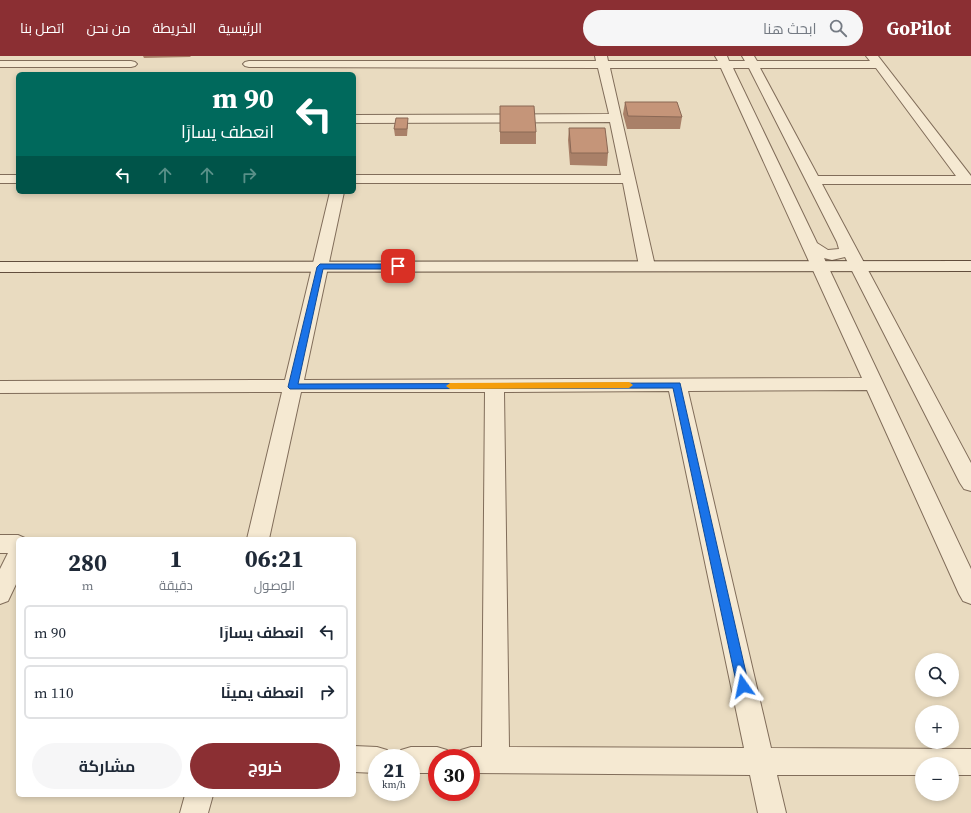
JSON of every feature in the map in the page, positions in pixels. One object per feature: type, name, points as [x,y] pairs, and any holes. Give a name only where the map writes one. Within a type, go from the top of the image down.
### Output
[{"type":"street","points":[[4,62],[133,60]]},
{"type":"street","points":[[124,72],[133,60]]},
{"type":"street","points":[[249,65],[488,60],[875,60],[969,180]]},
{"type":"street","points":[[602,60],[616,118],[646,266]]},
{"type":"street","points":[[723,60],[810,246],[838,263],[971,483]]},
{"type":"street","points":[[750,60],[844,242],[838,263],[873,384],[971,594]]},
{"type":"street","points":[[356,118],[616,118]]},
{"type":"street","points":[[0,179],[16,179]]},
{"type":"street","points":[[356,179],[629,179]]},
{"type":"street","points":[[813,180],[969,180]]},
{"type":"street","points":[[258,537],[337,194]]},
{"type":"street","points":[[0,267],[646,266],[838,263],[971,266]]},
{"type":"street","points":[[0,387],[873,384]]},
{"type":"street","points":[[677,385],[772,813]]},
{"type":"street","points":[[494,386],[484,760],[971,762]]},
{"type":"street","points":[[0,544],[16,544]]},
{"type":"street","points":[[0,594],[16,559]]},
{"type":"street","points":[[356,760],[368,760]]},
{"type":"street","points":[[194,813],[198,797]]},
{"type":"building","points":[[625,102],[677,102],[682,117],[628,116]]},
{"type":"building","points":[[500,106],[534,106],[536,132],[500,132]]},
{"type":"building","points":[[396,118],[408,118],[407,129],[394,129]]},
{"type":"building","points":[[569,128],[605,128],[608,153],[571,153]]},
{"type":"slow traffic","points":[[450,386],[629,385]]},
{"type":"route","points":[[398,266],[320,267],[293,387],[677,385],[743,686]]}]
